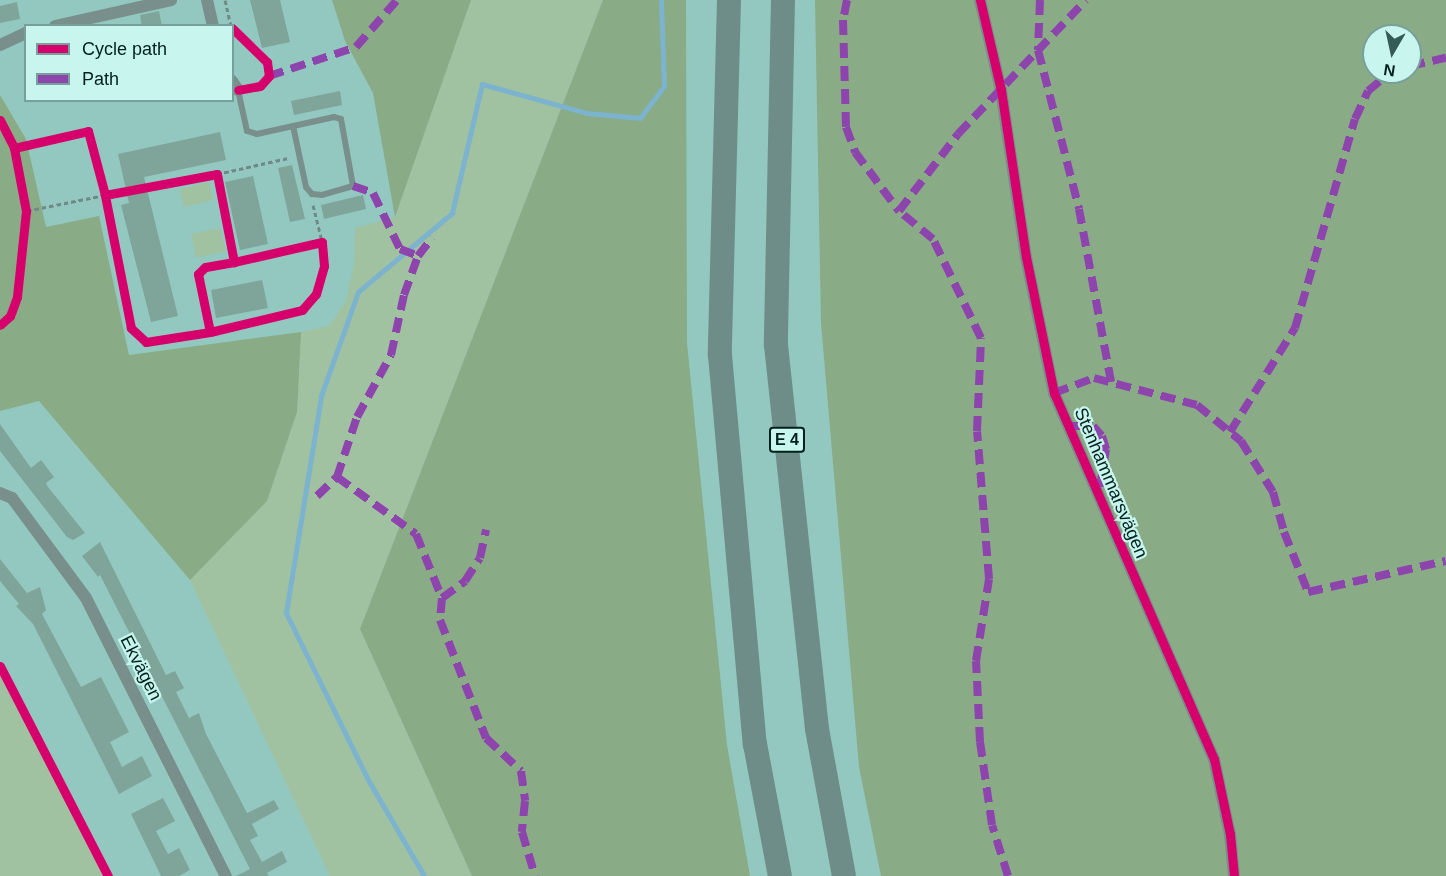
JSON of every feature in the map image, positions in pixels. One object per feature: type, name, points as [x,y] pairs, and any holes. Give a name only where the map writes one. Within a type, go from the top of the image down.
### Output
[{"type":"highway","points":[[729,0],[720,355],[755,744],[780,876]]},
{"type":"highway","name":"E 4","points":[[783,0],[776,345],[818,729],[844,876]]},
{"type":"street","points":[[64,24],[171,0]]},
{"type":"street","points":[[207,0],[213,24]]},
{"type":"street","name":"Stenhammarsvägen","points":[[980,0],[1001,90],[1026,257],[1054,393],[1214,759],[1230,834],[1234,876]]},
{"type":"street","points":[[0,45],[24,34]]},
{"type":"street","name":"Ekvägen","points":[[0,493],[12,498],[86,598],[226,876]]},
{"type":"lane","points":[[235,86],[247,131],[257,134],[293,126],[334,117],[341,119],[353,186],[322,195],[312,194],[306,187],[293,126]]},
{"type":"path","points":[[225,0],[231,24]]},
{"type":"path","points":[[234,29],[267,62],[269,76],[260,86],[235,86]]},
{"type":"path","points":[[14,148],[88,131],[105,195],[131,328],[146,342],[210,332],[302,310],[316,294],[324,266],[322,242],[312,194]]},
{"type":"path","points":[[9,139],[16,159]]},
{"type":"path","points":[[26,211],[299,156]]},
{"type":"path","points":[[217,174],[234,262]]},
{"type":"path","points":[[24,200],[25,222]]},
{"type":"path","points":[[210,332],[198,274],[205,267],[322,242]]},
{"type":"green space","points":[[332,0],[471,0],[395,217],[373,93],[345,41]]},
{"type":"green space","points":[[471,0],[603,0],[360,629],[472,876],[330,876],[190,580],[267,501],[297,412],[301,332],[329,326],[346,301],[354,264],[355,228],[395,217]]},
{"type":"green space","points":[[603,0],[686,0],[687,343],[727,745],[750,876],[472,876],[360,629]]},
{"type":"green space","points":[[815,0],[1446,0],[1446,876],[881,876],[859,767],[821,323]]},
{"type":"green space","points":[[0,95],[26,139],[46,227],[99,216],[129,355],[301,332],[297,412],[267,501],[190,580],[39,401],[0,411]]},
{"type":"green space","points":[[209,182],[213,200],[184,207],[180,189]]},
{"type":"green space","points":[[220,228],[226,251],[196,258],[191,234]]},
{"type":"green space","points":[[0,666],[108,876],[0,876]]},
{"type":"building","points":[[250,0],[280,0],[290,42],[262,48]]},
{"type":"building","points":[[17,2],[20,19],[0,23],[0,6]]},
{"type":"building","points":[[159,11],[162,24],[142,24],[140,15]]},
{"type":"building","points":[[340,91],[342,105],[294,115],[291,101]]},
{"type":"building","points":[[220,132],[226,160],[144,177],[178,316],[151,322],[121,205],[129,203],[118,154]]},
{"type":"building","points":[[292,165],[305,219],[290,222],[278,168]]},
{"type":"building","points":[[253,176],[268,244],[240,250],[225,182]]},
{"type":"building","points":[[363,195],[366,209],[324,219],[321,205]]},
{"type":"building","points":[[262,280],[268,308],[216,318],[211,290]]},
{"type":"building","points":[[0,424],[31,468],[41,460],[54,477],[46,483],[48,487],[85,533],[73,540],[67,537],[0,451]]},
{"type":"building","points":[[100,542],[166,675],[175,671],[184,688],[176,692],[189,718],[199,713],[206,734],[247,813],[274,800],[279,809],[252,824],[258,836],[250,840],[262,862],[282,851],[287,862],[267,873],[269,876],[236,876],[250,869],[100,575],[98,577],[82,556]]},
{"type":"building","points":[[0,559],[27,593],[40,587],[46,610],[42,614],[81,687],[101,677],[129,732],[110,742],[122,767],[142,756],[152,776],[119,794],[33,624],[16,606],[19,604],[0,581]]},
{"type":"building","points":[[163,798],[175,821],[156,831],[168,854],[179,848],[190,870],[179,876],[161,876],[131,814]]},
{"type":"waterway","points":[[424,876],[369,782],[286,613],[321,396],[358,292],[452,213],[482,84],[587,113],[640,118],[664,86],[661,0]]},
{"type":"marked path","points":[[269,76],[356,47],[397,0]]},
{"type":"marked path","points":[[847,0],[843,20],[846,127],[855,152],[899,211]]},
{"type":"marked path","points":[[1040,0],[1038,50],[1079,209],[1111,382]]},
{"type":"marked path","points":[[1008,876],[992,825],[980,742],[976,661],[989,579],[977,431],[981,338],[933,239],[899,211],[958,134],[1086,0]]},
{"type":"marked path","points":[[1422,63],[1446,58]]},
{"type":"marked path","points":[[1230,432],[1295,328],[1355,119],[1368,91],[1376,84]]},
{"type":"marked path","points":[[353,186],[373,193],[400,249],[418,256]]},
{"type":"marked path","points":[[317,496],[337,477],[357,417],[391,355],[404,295],[418,256],[432,238]]},
{"type":"marked path","points":[[1054,393],[1094,378],[1197,405],[1241,441],[1273,492],[1284,532],[1308,592],[1446,561]]},
{"type":"marked path","points":[[1069,426],[1093,426],[1102,436],[1106,449],[1099,494]]},
{"type":"marked path","points":[[337,477],[416,534],[442,598],[440,620],[486,738],[521,771],[525,801],[522,832],[535,876]]},
{"type":"marked path","points":[[442,598],[465,581],[480,558],[486,530]]},
{"type":"cycle path","points":[[980,0],[1001,90],[1026,257],[1054,393],[1214,759],[1230,834],[1234,876]]},
{"type":"cycle path","points":[[234,30],[267,62],[269,76],[260,86],[238,90]]},
{"type":"cycle path","points":[[0,120],[14,148],[26,211],[17,297],[10,316],[0,325]]},
{"type":"cycle path","points":[[14,148],[88,131],[105,195],[217,174],[234,262],[205,267],[198,274],[210,332],[146,342],[131,328],[105,195]]},
{"type":"cycle path","points":[[210,332],[302,310],[316,294],[324,266],[322,242],[234,262]]},
{"type":"cycle path","points":[[0,666],[108,876]]}]
